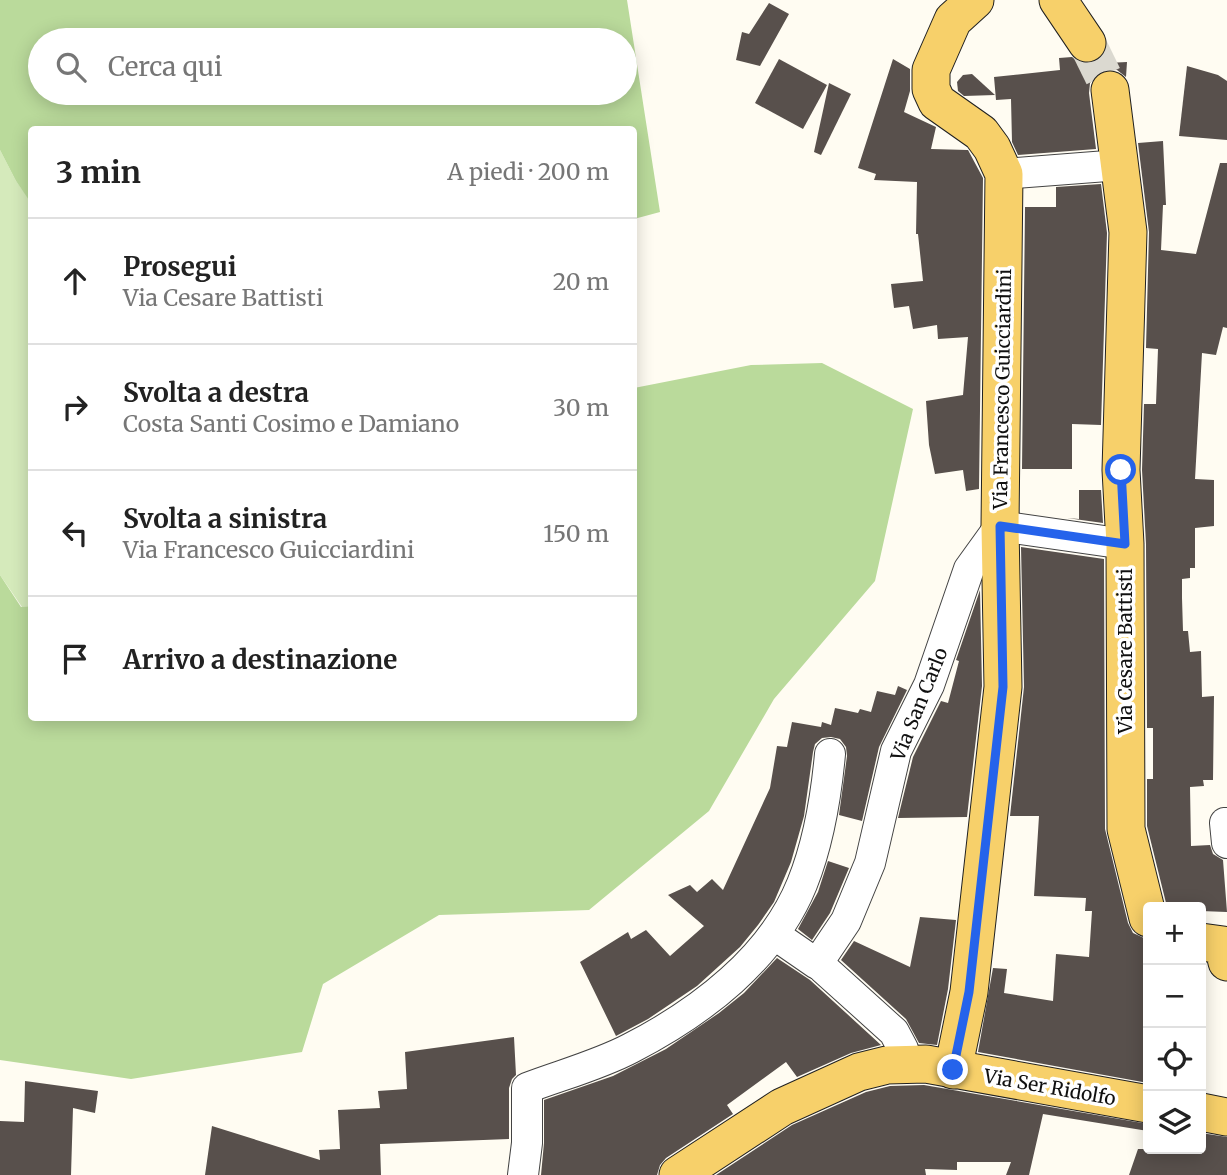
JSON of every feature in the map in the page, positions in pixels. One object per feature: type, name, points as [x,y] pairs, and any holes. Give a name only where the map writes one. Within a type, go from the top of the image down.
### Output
[{"type":"main road","name":"Via Francesco Guicciardini","points":[[953,1070],[973,993],[1003,687],[1000,526],[1004,174],[992,148],[981,133],[937,102],[931,89],[931,70],[953,20],[975,0]]},
{"type":"main road","points":[[1058,0],[1087,43]]},
{"type":"main road","name":"Via Cesare Battisti","points":[[1110,90],[1128,232],[1121,470],[1125,544],[1126,829],[1144,902]]},
{"type":"main road","name":"Via Ser Ridolfo","points":[[678,1175],[782,1107],[859,1072],[907,1063],[1143,1103]]},
{"type":"main road","points":[[1206,1113],[1227,1117]]},
{"type":"street","points":[[1004,174],[1120,165]]},
{"type":"street","points":[[1000,526],[1125,544]]},
{"type":"street","name":"Via San Carlo","points":[[820,966],[846,921],[870,863],[896,751],[929,685],[969,569],[1000,526]]},
{"type":"street","points":[[523,1175],[527,1143],[527,1088],[631,1048],[695,1009],[724,987],[775,935],[802,886],[812,855],[825,806],[831,754]]},
{"type":"street","points":[[775,935],[820,966],[894,1032],[907,1063]]},
{"type":"green space","points":[[0,0],[627,0],[631,28],[28,28],[28,105],[637,105],[637,64],[660,212],[637,218],[637,126],[28,126],[28,199],[0,150]]},
{"type":"green space","points":[[0,150],[28,198],[28,606],[22,607],[0,575]]},
{"type":"green space","points":[[822,363],[913,409],[875,581],[774,699],[709,811],[589,910],[439,915],[323,984],[302,1052],[131,1079],[0,1060],[0,575],[21,607],[28,606],[28,721],[637,721],[637,387],[751,365]]},
{"type":"building","points":[[769,3],[789,14],[760,66],[736,60],[742,32],[749,34]]},
{"type":"building","points":[[1105,53],[1107,63],[1127,62],[1126,77],[1117,70],[1107,69],[1097,74],[1090,83],[1096,149],[1018,155],[1012,142],[1011,99],[996,100],[994,77],[1060,70],[1059,58],[1072,57],[1078,62],[1089,64],[1099,60]]},
{"type":"building","points":[[779,59],[827,85],[803,129],[755,103]]},
{"type":"building","points":[[893,59],[910,69],[910,91],[904,112],[936,127],[931,149],[968,150],[983,178],[979,489],[966,491],[963,470],[935,474],[929,445],[926,401],[963,395],[968,337],[938,339],[937,325],[913,329],[909,306],[894,308],[891,284],[923,281],[916,234],[917,182],[874,180],[876,174],[858,168]]},
{"type":"building","points":[[1187,66],[1218,75],[1227,81],[1227,140],[1179,136]]},
{"type":"building","points":[[972,74],[995,95],[964,96],[958,91],[957,82],[963,75]]},
{"type":"building","points":[[829,83],[851,94],[821,155],[814,152]]},
{"type":"building","points":[[1163,141],[1166,205],[1163,205],[1161,250],[1196,254],[1220,163],[1227,163],[1227,328],[1223,327],[1216,355],[1202,353],[1195,479],[1214,480],[1214,526],[1195,528],[1195,568],[1190,568],[1190,578],[1182,579],[1182,598],[1183,631],[1188,631],[1190,652],[1201,651],[1202,697],[1214,696],[1213,780],[1203,780],[1204,786],[1190,787],[1191,846],[1210,845],[1213,854],[1223,860],[1227,912],[1206,911],[1206,902],[1166,902],[1147,826],[1147,779],[1153,779],[1153,728],[1147,728],[1146,544],[1142,470],[1144,404],[1156,404],[1158,349],[1146,348],[1149,232],[1138,143]]},
{"type":"building","points":[[1101,184],[1107,233],[1101,425],[1072,424],[1072,469],[1022,469],[1025,207],[1056,207],[1056,187]]},
{"type":"building","points":[[1079,490],[1101,490],[1103,523],[1067,518],[1079,519]]},
{"type":"building","points":[[1021,547],[1104,559],[1105,829],[1128,923],[1133,933],[1143,938],[1143,1082],[978,1052],[993,968],[1007,969],[1004,993],[1053,1001],[1056,954],[1089,957],[1092,911],[1085,911],[1086,898],[1034,896],[1039,816],[1010,816],[1024,687]]},
{"type":"building","points":[[980,590],[982,686],[967,817],[898,818],[913,757],[941,701],[948,703],[959,661],[956,660]]},
{"type":"building","points":[[898,686],[907,690],[879,747],[862,821],[839,815],[846,747],[840,739],[822,738],[815,744],[813,752],[804,816],[791,862],[774,902],[740,947],[697,986],[648,1019],[616,1036],[580,962],[628,932],[631,939],[646,930],[670,956],[704,926],[668,895],[690,885],[697,892],[712,879],[723,890],[770,788],[777,746],[787,747],[792,722],[821,727],[822,722],[831,725],[835,708],[858,713],[860,709],[871,712],[877,691],[895,695]]},
{"type":"building","points":[[828,861],[849,868],[830,913],[812,940],[798,929],[818,892]]},
{"type":"building","points":[[920,917],[956,920],[948,989],[937,1045],[919,1043],[906,1019],[841,960],[854,941],[910,967]]},
{"type":"building","points":[[777,958],[810,980],[881,1045],[851,1053],[797,1077],[786,1062],[727,1105],[733,1114],[666,1158],[657,1175],[541,1175],[544,1100],[613,1076],[666,1049],[744,993]]},
{"type":"building","points":[[514,1037],[516,1075],[509,1088],[509,1139],[380,1144],[381,1175],[205,1175],[212,1126],[320,1160],[319,1150],[340,1149],[338,1110],[380,1108],[378,1091],[407,1089],[405,1052]]},
{"type":"building","points":[[25,1081],[98,1091],[95,1113],[73,1108],[71,1175],[0,1175],[0,1121],[24,1122]]},
{"type":"building","points":[[924,1085],[1143,1123],[1143,1130],[1043,1114],[1029,1175],[1006,1175],[1011,1162],[957,1162],[957,1170],[925,1169],[926,1175],[716,1175],[792,1125],[866,1092],[890,1086]]},
{"type":"building","points":[[1206,1134],[1227,1137],[1227,1175],[1129,1175],[1138,1149],[1143,1149],[1143,1154],[1206,1154]]},
{"type":"tunnel","points":[[1087,43],[1110,90]]},
{"type":"route","points":[[953,1070],[969,992],[1003,687],[1000,526],[1125,544],[1121,470]]}]
